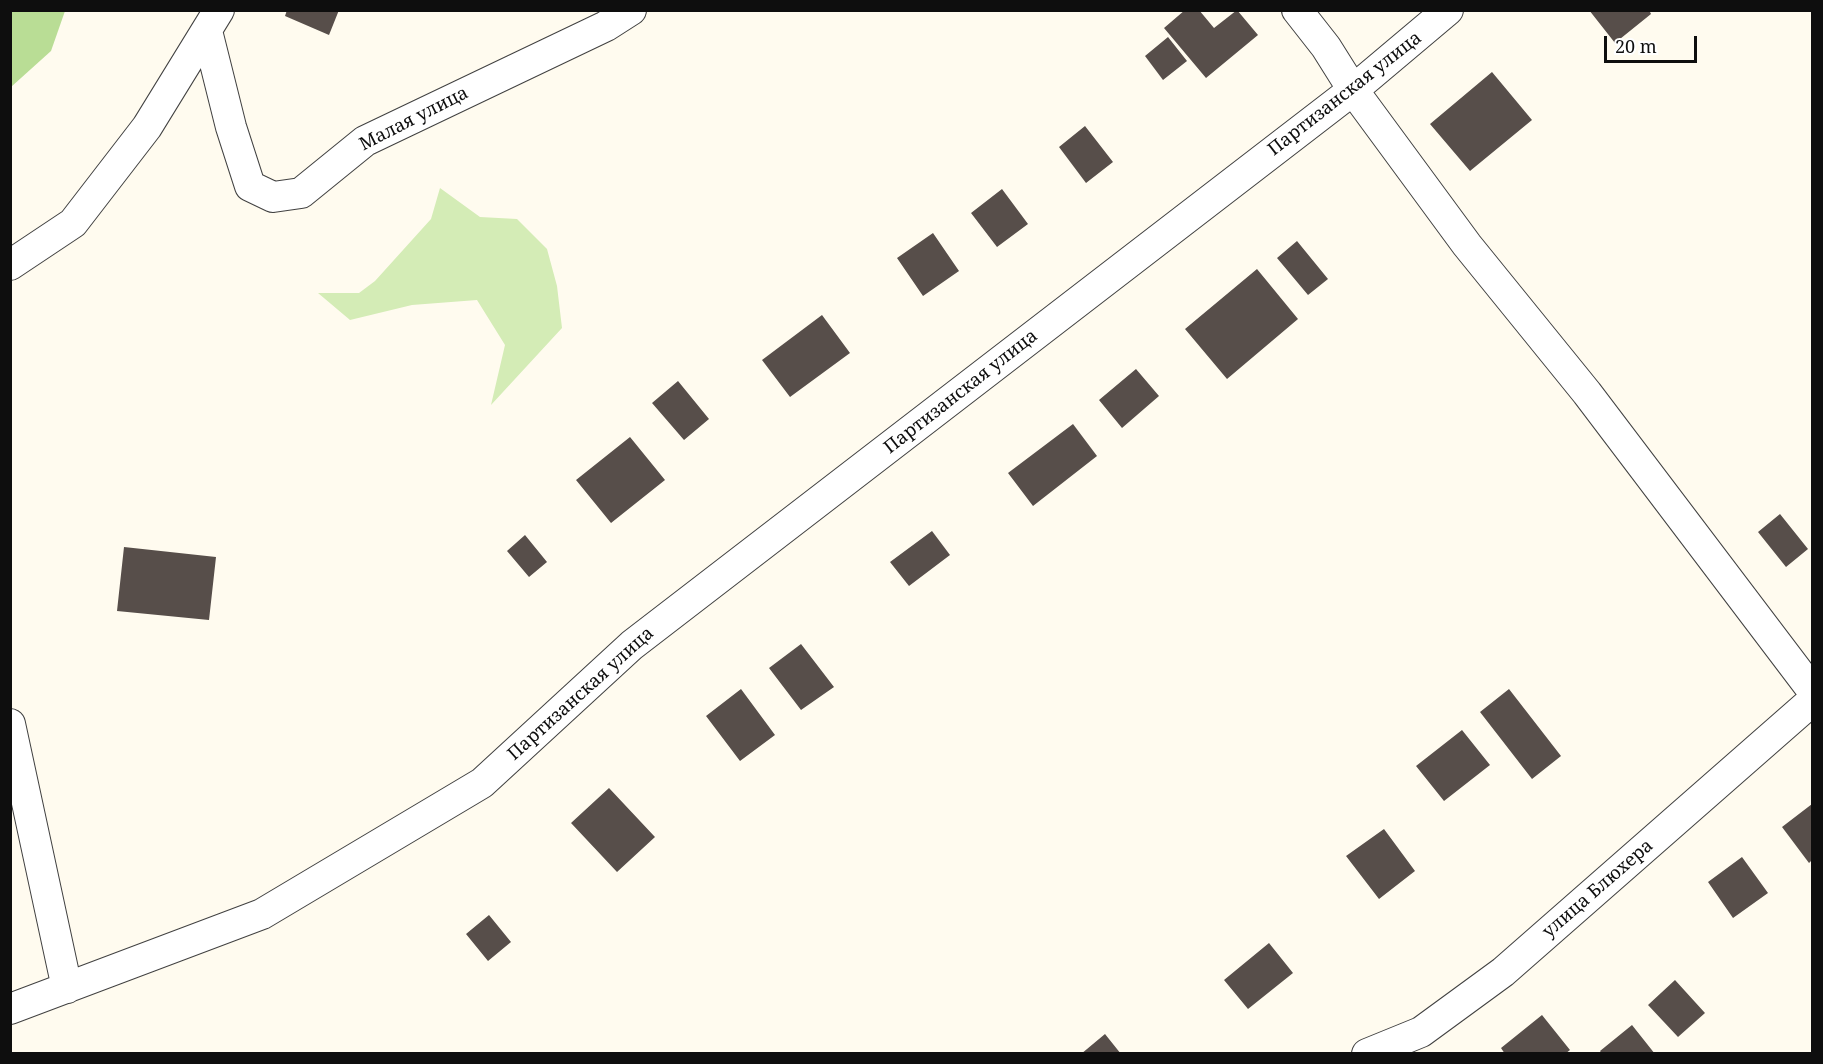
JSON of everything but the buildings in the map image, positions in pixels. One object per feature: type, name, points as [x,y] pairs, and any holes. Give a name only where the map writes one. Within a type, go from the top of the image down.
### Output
[{"type":"street","name":"Малая улица","points":[[213,20],[231,127],[250,186],[273,197],[301,193],[365,141],[606,26],[631,10]]},
{"type":"street","points":[[1296,10],[1326,46],[1353,90],[1467,245],[1587,393],[1812,690]]},
{"type":"street","name":"Партизанская улица","points":[[10,1009],[262,914],[482,783],[632,645],[1353,90],[1448,10]]},
{"type":"street","points":[[10,265],[73,223],[147,128],[213,20]]},
{"type":"street","name":"улица Блюхера","points":[[1367,1053],[1421,1032],[1503,972],[1812,701]]},
{"type":"street","points":[[10,724],[67,988]]},
{"type":"green space","points":[[11,10],[65,11],[51,51],[11,87]]},
{"type":"green space","points":[[440,188],[480,217],[517,219],[547,249],[557,286],[562,328],[491,405],[505,345],[477,300],[412,305],[350,320],[318,293],[359,293],[375,281],[431,219]]}]
